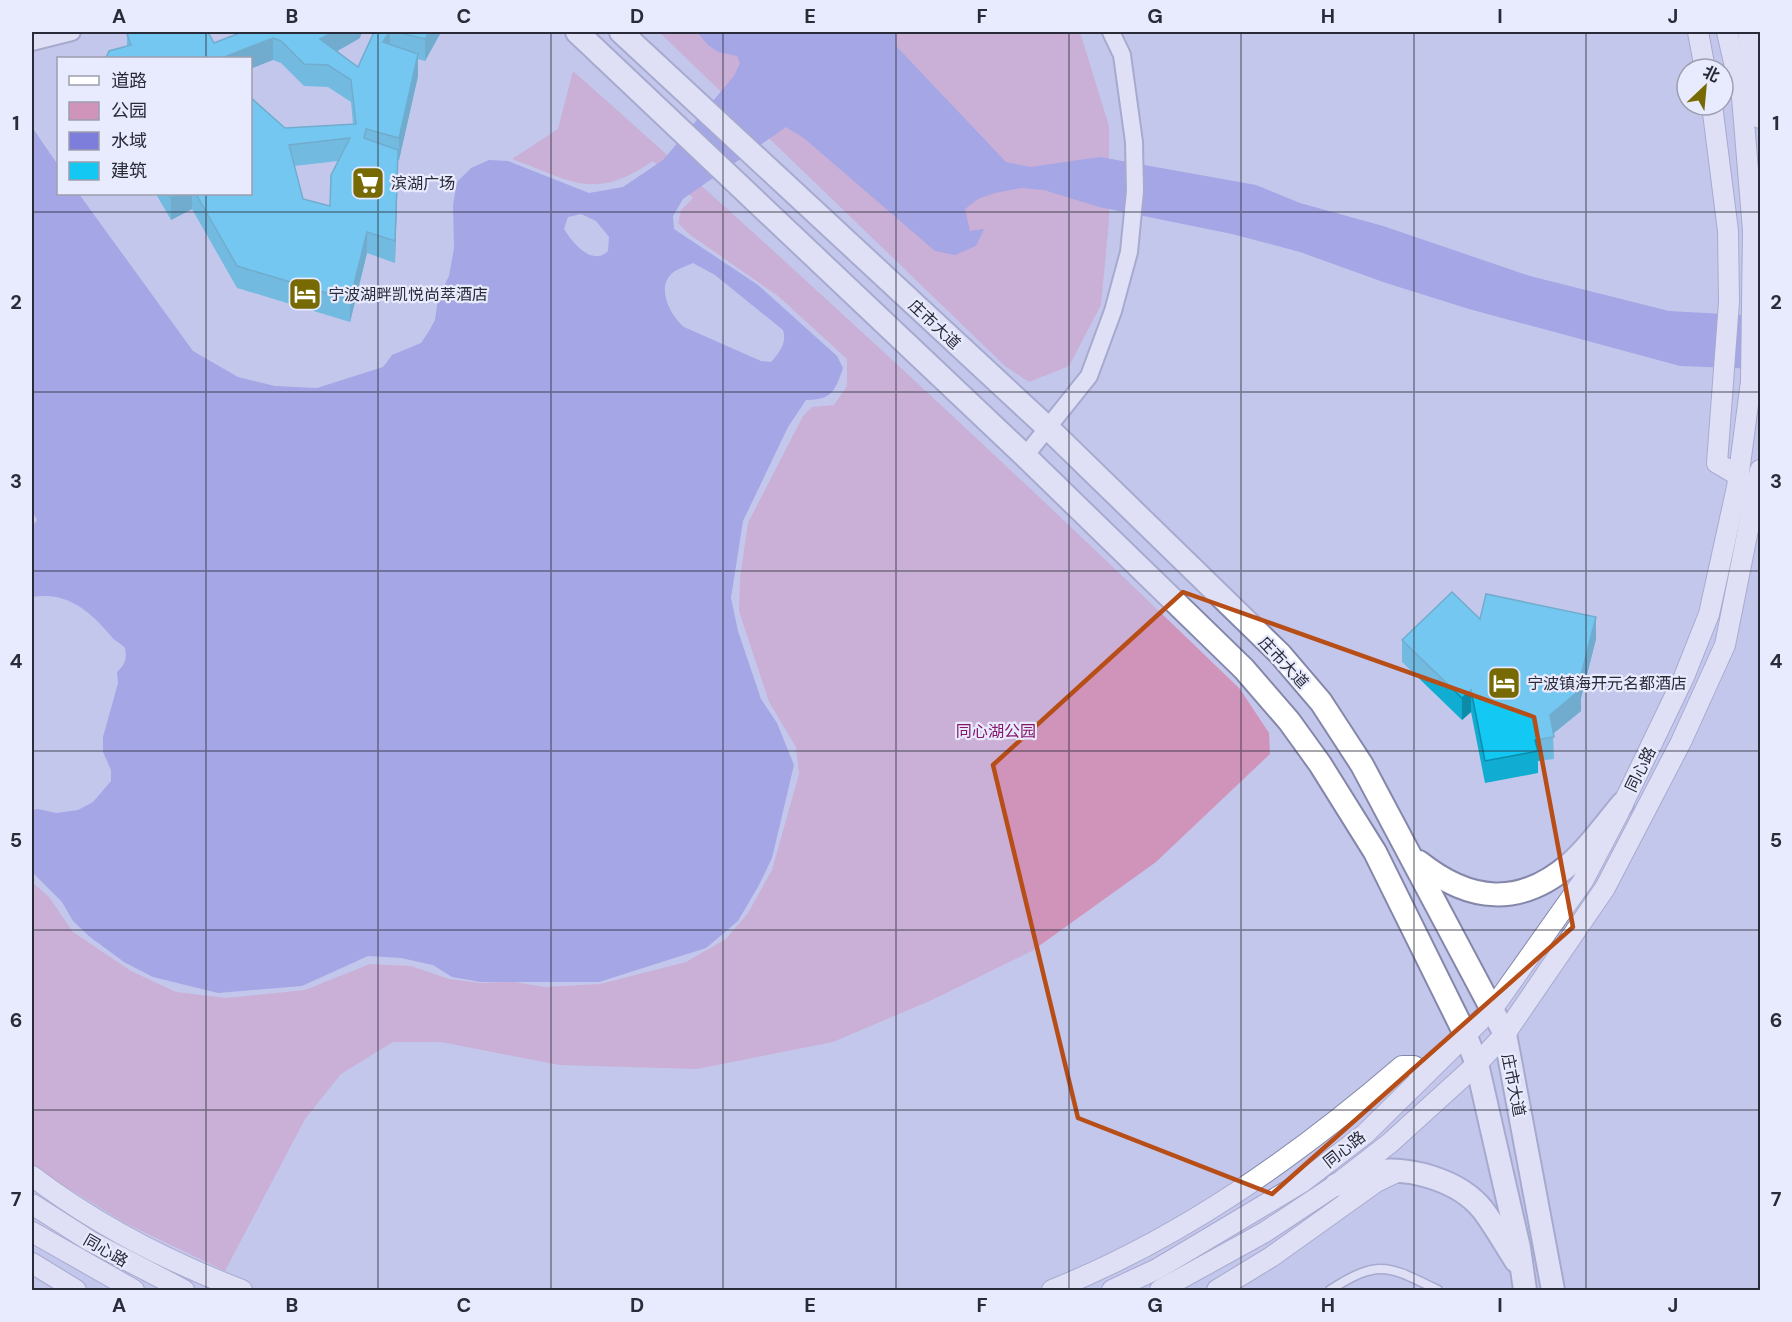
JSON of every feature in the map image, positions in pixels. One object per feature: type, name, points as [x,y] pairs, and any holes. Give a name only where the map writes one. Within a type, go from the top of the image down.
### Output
[{"type":"main road","name":"庄市大道","points":[[577,32],[1025,456],[1244,669],[1289,721],[1320,764],[1375,852],[1465,1034],[1477,1064],[1524,1281]]},
{"type":"main road","name":"庄市大道","points":[[621,32],[1049,429],[1280,654],[1321,702],[1362,765],[1505,1034],[1553,1290]]},
{"type":"main road","points":[[1411,856],[1443,881],[1482,895],[1527,891],[1571,863],[1622,804]]},
{"type":"main road","points":[[1336,1185],[1372,1172],[1397,1172],[1430,1177],[1454,1186],[1482,1209],[1524,1281]]},
{"type":"street","points":[[32,42],[72,32]]},
{"type":"street","points":[[1025,456],[1049,429],[1089,376],[1113,311],[1128,252],[1135,191],[1134,142],[1122,55],[1111,32]]},
{"type":"street","points":[[1698,32],[1703,57]]},
{"type":"street","name":"同心路","points":[[1112,1290],[1157,1269],[1301,1182],[1365,1134],[1493,1008],[1583,880],[1622,804],[1684,677],[1709,614],[1738,481],[1751,382],[1754,306],[1748,151],[1742,97],[1727,32]]},
{"type":"street","points":[[1748,32],[1761,118]]},
{"type":"street","points":[[1754,61],[1761,39]]},
{"type":"street","points":[[1714,117],[1728,231],[1729,302],[1717,463],[1738,481],[1760,483]]},
{"type":"street","name":"同心路","points":[[1160,1290],[1265,1232],[1336,1185],[1390,1143],[1477,1064],[1505,1034],[1605,888],[1681,742],[1725,645],[1760,483]]},
{"type":"street","points":[[1052,1290],[1101,1271],[1221,1204],[1295,1153],[1402,1066],[1414,1066],[1426,1074]]},
{"type":"street","points":[[1217,1290],[1271,1257],[1376,1182],[1397,1172]]},
{"type":"street","points":[[32,1176],[51,1191],[130,1237],[242,1290]]},
{"type":"street","name":"同心路","points":[[32,1204],[90,1241],[184,1290]]},
{"type":"street","name":"同心路","points":[[32,1232],[134,1290]]},
{"type":"street","points":[[32,1263],[76,1290]]},
{"type":"lane","points":[[1330,1290],[1358,1272],[1392,1268],[1438,1290]]},
{"type":"highlighted area","points":[[1183,592],[1534,717],[1573,927],[1272,1194],[1078,1118],[993,765]]},
{"type":"green space","points":[[659,32],[1080,32],[1109,126],[1109,221],[1101,305],[1069,366],[1029,382],[1005,366]]},
{"type":"green space","name":"同心湖公园","points":[[573,71],[910,376],[1240,689],[1269,733],[1270,754],[1156,862],[1032,951],[932,1000],[833,1042],[697,1069],[559,1065],[441,1042],[393,1042],[341,1074],[305,1119],[225,1271],[125,1223],[32,1166],[32,882],[49,897],[73,932],[131,971],[176,992],[226,998],[305,990],[370,964],[411,966],[449,979],[481,983],[514,982],[545,987],[600,984],[686,962],[726,939],[748,913],[772,870],[799,774],[796,747],[769,702],[739,611],[740,578],[748,523],[803,416],[812,407],[834,405],[847,386],[847,359],[778,296],[689,234],[678,223],[681,210],[693,198],[653,161],[632,174],[614,181],[583,184],[512,159],[558,129]]},
{"type":"water","points":[[697,32],[899,32],[896,34],[897,47],[1006,162],[1030,167],[1100,157],[1256,185],[1300,203],[1383,226],[1530,276],[1669,311],[1760,316],[1760,369],[1680,366],[1469,309],[1386,283],[1300,252],[1232,234],[1099,207],[1044,190],[1021,188],[978,199],[965,209],[970,231],[984,229],[976,246],[955,255],[935,251],[805,139],[786,127],[683,199],[673,216],[674,229],[758,285],[837,356],[843,368],[838,383],[831,393],[815,400],[806,400],[788,427],[743,521],[731,598],[738,631],[761,699],[777,723],[794,765],[772,858],[738,921],[706,948],[599,982],[481,982],[452,977],[433,965],[401,958],[368,956],[302,986],[218,993],[153,977],[124,962],[90,937],[73,921],[62,902],[32,872],[32,810],[56,813],[78,810],[93,802],[111,781],[111,770],[103,752],[103,737],[118,683],[117,672],[124,664],[126,655],[125,648],[77,605],[56,597],[32,597],[32,527],[37,520],[32,511],[32,127],[57,164],[57,195],[80,195],[193,351],[238,377],[275,386],[317,388],[383,367],[392,355],[421,343],[435,320],[438,298],[449,276],[454,248],[453,205],[457,182],[471,168],[489,160],[508,161],[589,193],[623,187],[663,160],[734,76],[740,63],[737,56],[718,52],[708,45]],"holes":[[[581,214],[596,221],[609,237],[608,251],[596,256],[577,246],[564,229],[568,217]],[[693,263],[715,275],[783,330],[782,347],[771,362],[761,361],[684,327],[669,308],[666,300],[666,284],[675,271]]]},
{"type":"building","name":"滨湖广场","points":[[137,32],[208,32],[214,43],[242,32],[333,32],[320,39],[358,67],[374,32],[389,32],[383,42],[418,54],[399,138],[366,129],[364,138],[398,150],[395,241],[367,232],[350,300],[237,266],[197,195],[252,195],[252,99],[285,128],[356,124],[351,80],[328,65],[304,64],[281,41],[273,38],[225,57],[106,57],[109,51],[131,45],[127,34]],"holes":[[[350,138],[331,175],[330,206],[303,199],[289,145]]]},
{"type":"building","points":[[396,32],[429,32],[425,39]]},
{"type":"building","name":"宁波镇海开元名都酒店","points":[[1452,592],[1480,619],[1486,594],[1596,617],[1579,683],[1581,689],[1550,715],[1554,737],[1535,740],[1538,751],[1485,761],[1471,690],[1462,698],[1402,640]]},
{"type":"place","name":"滨湖广场","points":[[368,183]]},
{"type":"place","name":"宁波湖畔凯悦尚萃酒店","points":[[305,294]]},
{"type":"place","name":"宁波镇海开元名都酒店","points":[[1504,683]]}]
